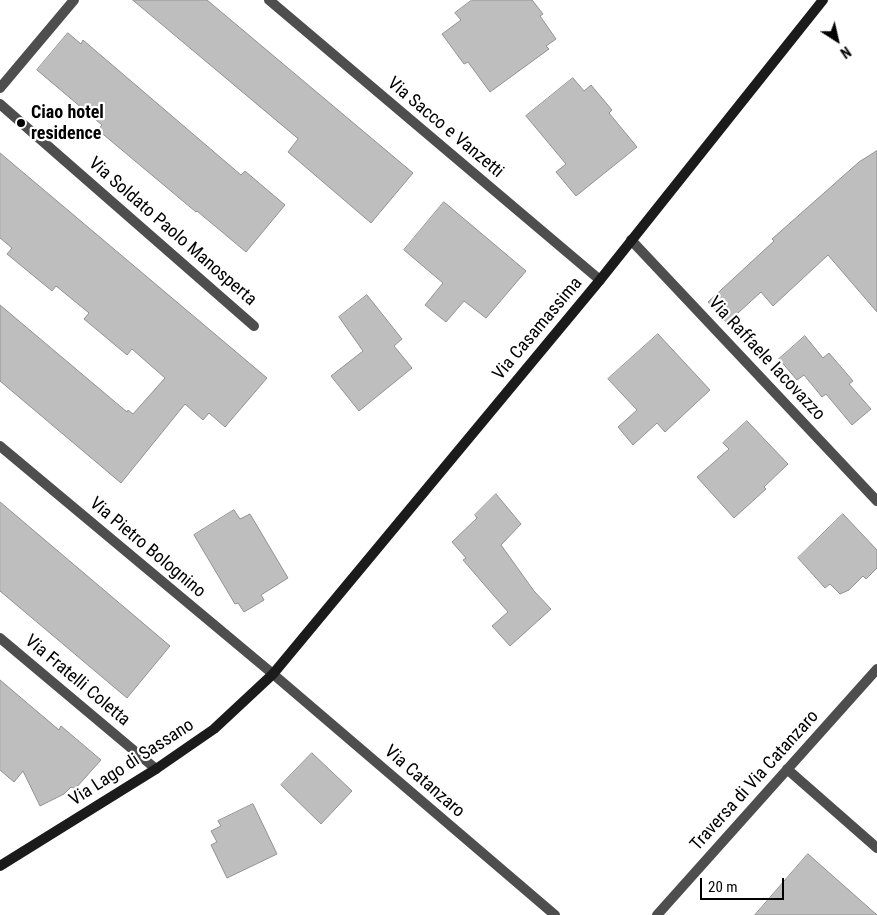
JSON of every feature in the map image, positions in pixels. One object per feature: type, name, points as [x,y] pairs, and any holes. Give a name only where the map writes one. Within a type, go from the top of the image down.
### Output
[{"type":"main road","name":"Via Casamassima","points":[[273,674],[600,280],[823,0]]},
{"type":"main road","name":"Via Lago di Sassano","points":[[0,866],[156,769],[214,729],[273,674]]},
{"type":"street","points":[[0,88],[74,0]]},
{"type":"street","name":"Via Sacco e Vanzetti","points":[[269,0],[600,280]]},
{"type":"street","name":"Via Soldato Paolo Manosperta","points":[[0,104],[254,326]]},
{"type":"street","name":"Via Raffaele Iacovazzo","points":[[631,240],[877,501]]},
{"type":"street","name":"Via Pietro Bolognino","points":[[0,446],[273,674]]},
{"type":"street","name":"Via Fratelli Coletta","points":[[0,638],[156,769]]},
{"type":"street","name":"Traversa di Via Catanzaro","points":[[657,915],[877,669]]},
{"type":"street","name":"Via Catanzaro","points":[[273,674],[554,915]]},
{"type":"street","points":[[787,770],[877,848]]},
{"type":"building","points":[[133,0],[207,0],[413,173],[371,223],[288,152],[298,139]]},
{"type":"building","points":[[472,0],[532,0],[543,14],[540,16],[556,39],[546,46],[549,49],[490,92],[468,62],[464,64],[442,34],[461,20],[455,13]]},
{"type":"building","points":[[68,33],[81,44],[83,40],[241,175],[245,171],[285,205],[246,252],[98,130],[102,125],[37,70]]},
{"type":"building","points":[[573,78],[584,91],[591,85],[612,110],[609,113],[637,147],[576,196],[556,172],[566,164],[526,116]]},
{"type":"building","points":[[877,151],[877,312],[828,255],[773,306],[761,292],[727,323],[708,302],[774,241],[772,239],[859,162]]},
{"type":"building","points":[[0,153],[267,378],[225,427],[209,413],[203,420],[185,404],[121,483],[0,381],[0,305],[127,412],[128,410],[133,414],[165,378],[132,349],[127,355],[84,319],[89,313],[56,286],[52,291],[7,254],[12,248],[0,238]]},
{"type":"building","points":[[444,202],[526,271],[486,318],[464,301],[446,322],[425,305],[443,283],[404,250]]},
{"type":"building","points":[[367,295],[402,339],[394,346],[412,368],[359,411],[331,376],[363,351],[339,317]]},
{"type":"building","points":[[658,334],[710,390],[665,432],[657,423],[633,445],[618,427],[637,410],[608,379]]},
{"type":"building","points":[[805,336],[823,358],[829,353],[853,381],[849,384],[871,409],[852,425],[826,394],[822,397],[804,375],[797,380],[779,359]]},
{"type":"building","points":[[747,421],[788,464],[764,487],[766,489],[734,518],[697,477],[729,449],[723,443]]},
{"type":"building","points":[[496,494],[521,524],[501,545],[534,591],[551,609],[510,646],[492,626],[508,612],[463,560],[466,558],[452,542],[477,518],[475,515]]},
{"type":"building","points":[[0,502],[170,646],[127,698],[0,591]]},
{"type":"building","points":[[234,510],[240,519],[250,514],[288,578],[261,595],[264,600],[244,612],[238,603],[235,604],[194,535]]},
{"type":"building","points":[[843,514],[877,550],[877,568],[866,579],[863,576],[849,590],[840,594],[830,584],[825,588],[798,558]]},
{"type":"building","points":[[0,680],[59,730],[61,726],[101,760],[75,789],[71,787],[64,794],[40,806],[23,771],[14,782],[0,770]]},
{"type":"building","points":[[312,753],[352,791],[321,824],[281,785]]},
{"type":"building","points":[[253,804],[277,854],[227,878],[211,845],[217,842],[211,831],[221,826],[218,821]]},
{"type":"building","points":[[808,854],[877,915],[755,915]]},
{"type":"place","name":"Ciao hotel residence","points":[[21,123]]}]
